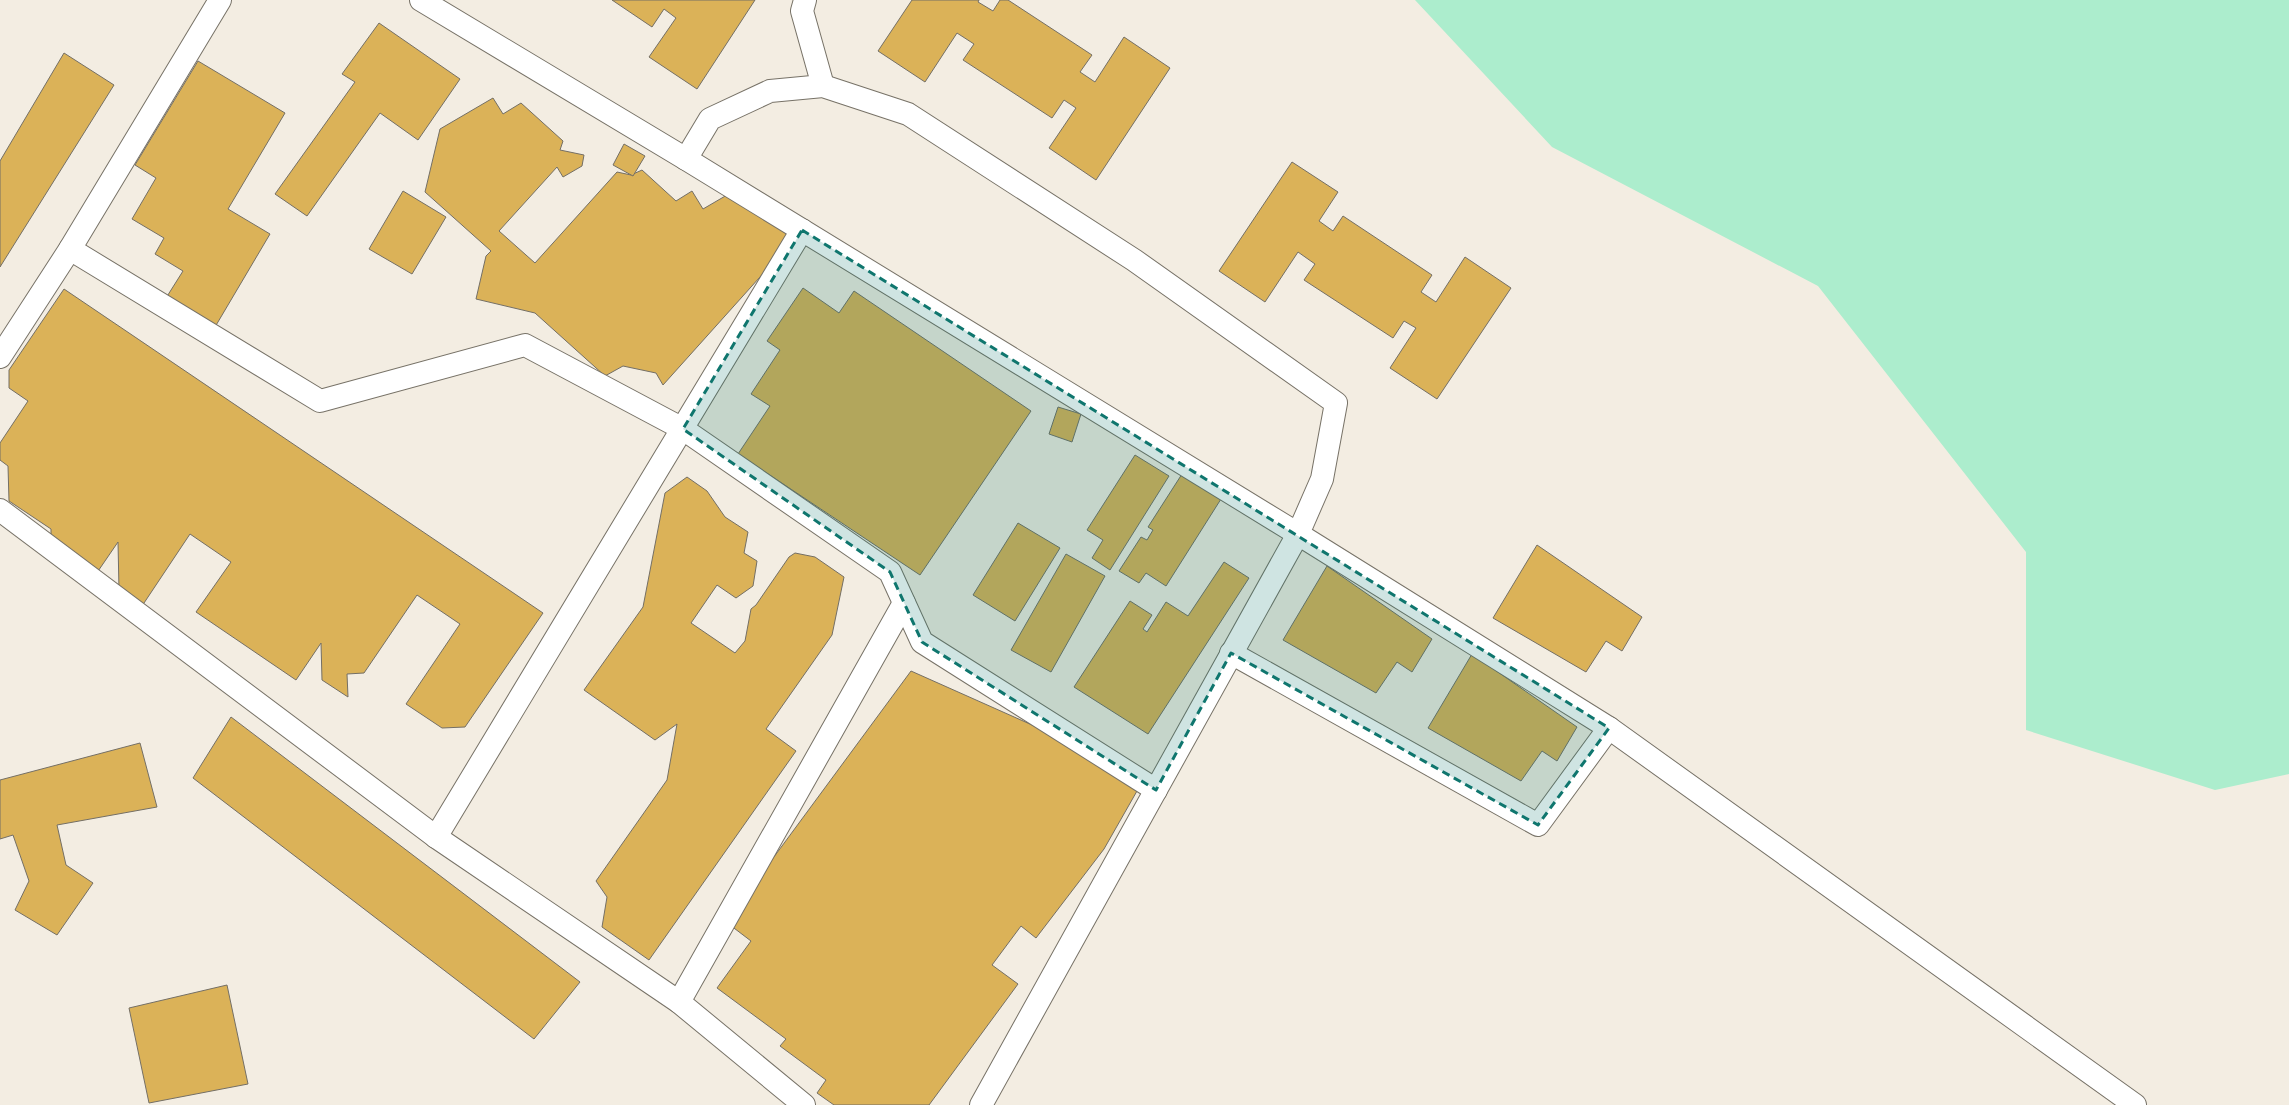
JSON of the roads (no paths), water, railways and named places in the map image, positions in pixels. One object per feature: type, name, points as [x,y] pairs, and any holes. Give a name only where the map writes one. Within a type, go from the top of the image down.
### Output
[{"type":"street","points":[[0,357],[70,249],[220,0]]},
{"type":"street","points":[[421,0],[802,230],[1298,534],[1609,728],[2136,1105]]},
{"type":"street","points":[[804,0],[802,11],[823,86]]},
{"type":"street","points":[[686,159],[710,119],[770,91],[823,86],[908,114],[1134,260],[1336,403],[1322,479],[1298,534],[981,1105]]},
{"type":"street","points":[[436,837],[802,230]]},
{"type":"street","points":[[70,249],[320,402],[525,345],[683,429],[890,572],[922,642],[1156,790]]},
{"type":"street","points":[[0,510],[436,837],[679,1002],[804,1105]]},
{"type":"street","points":[[679,1002],[904,603]]},
{"type":"street","points":[[1231,653],[1538,825],[1609,728]]}]
